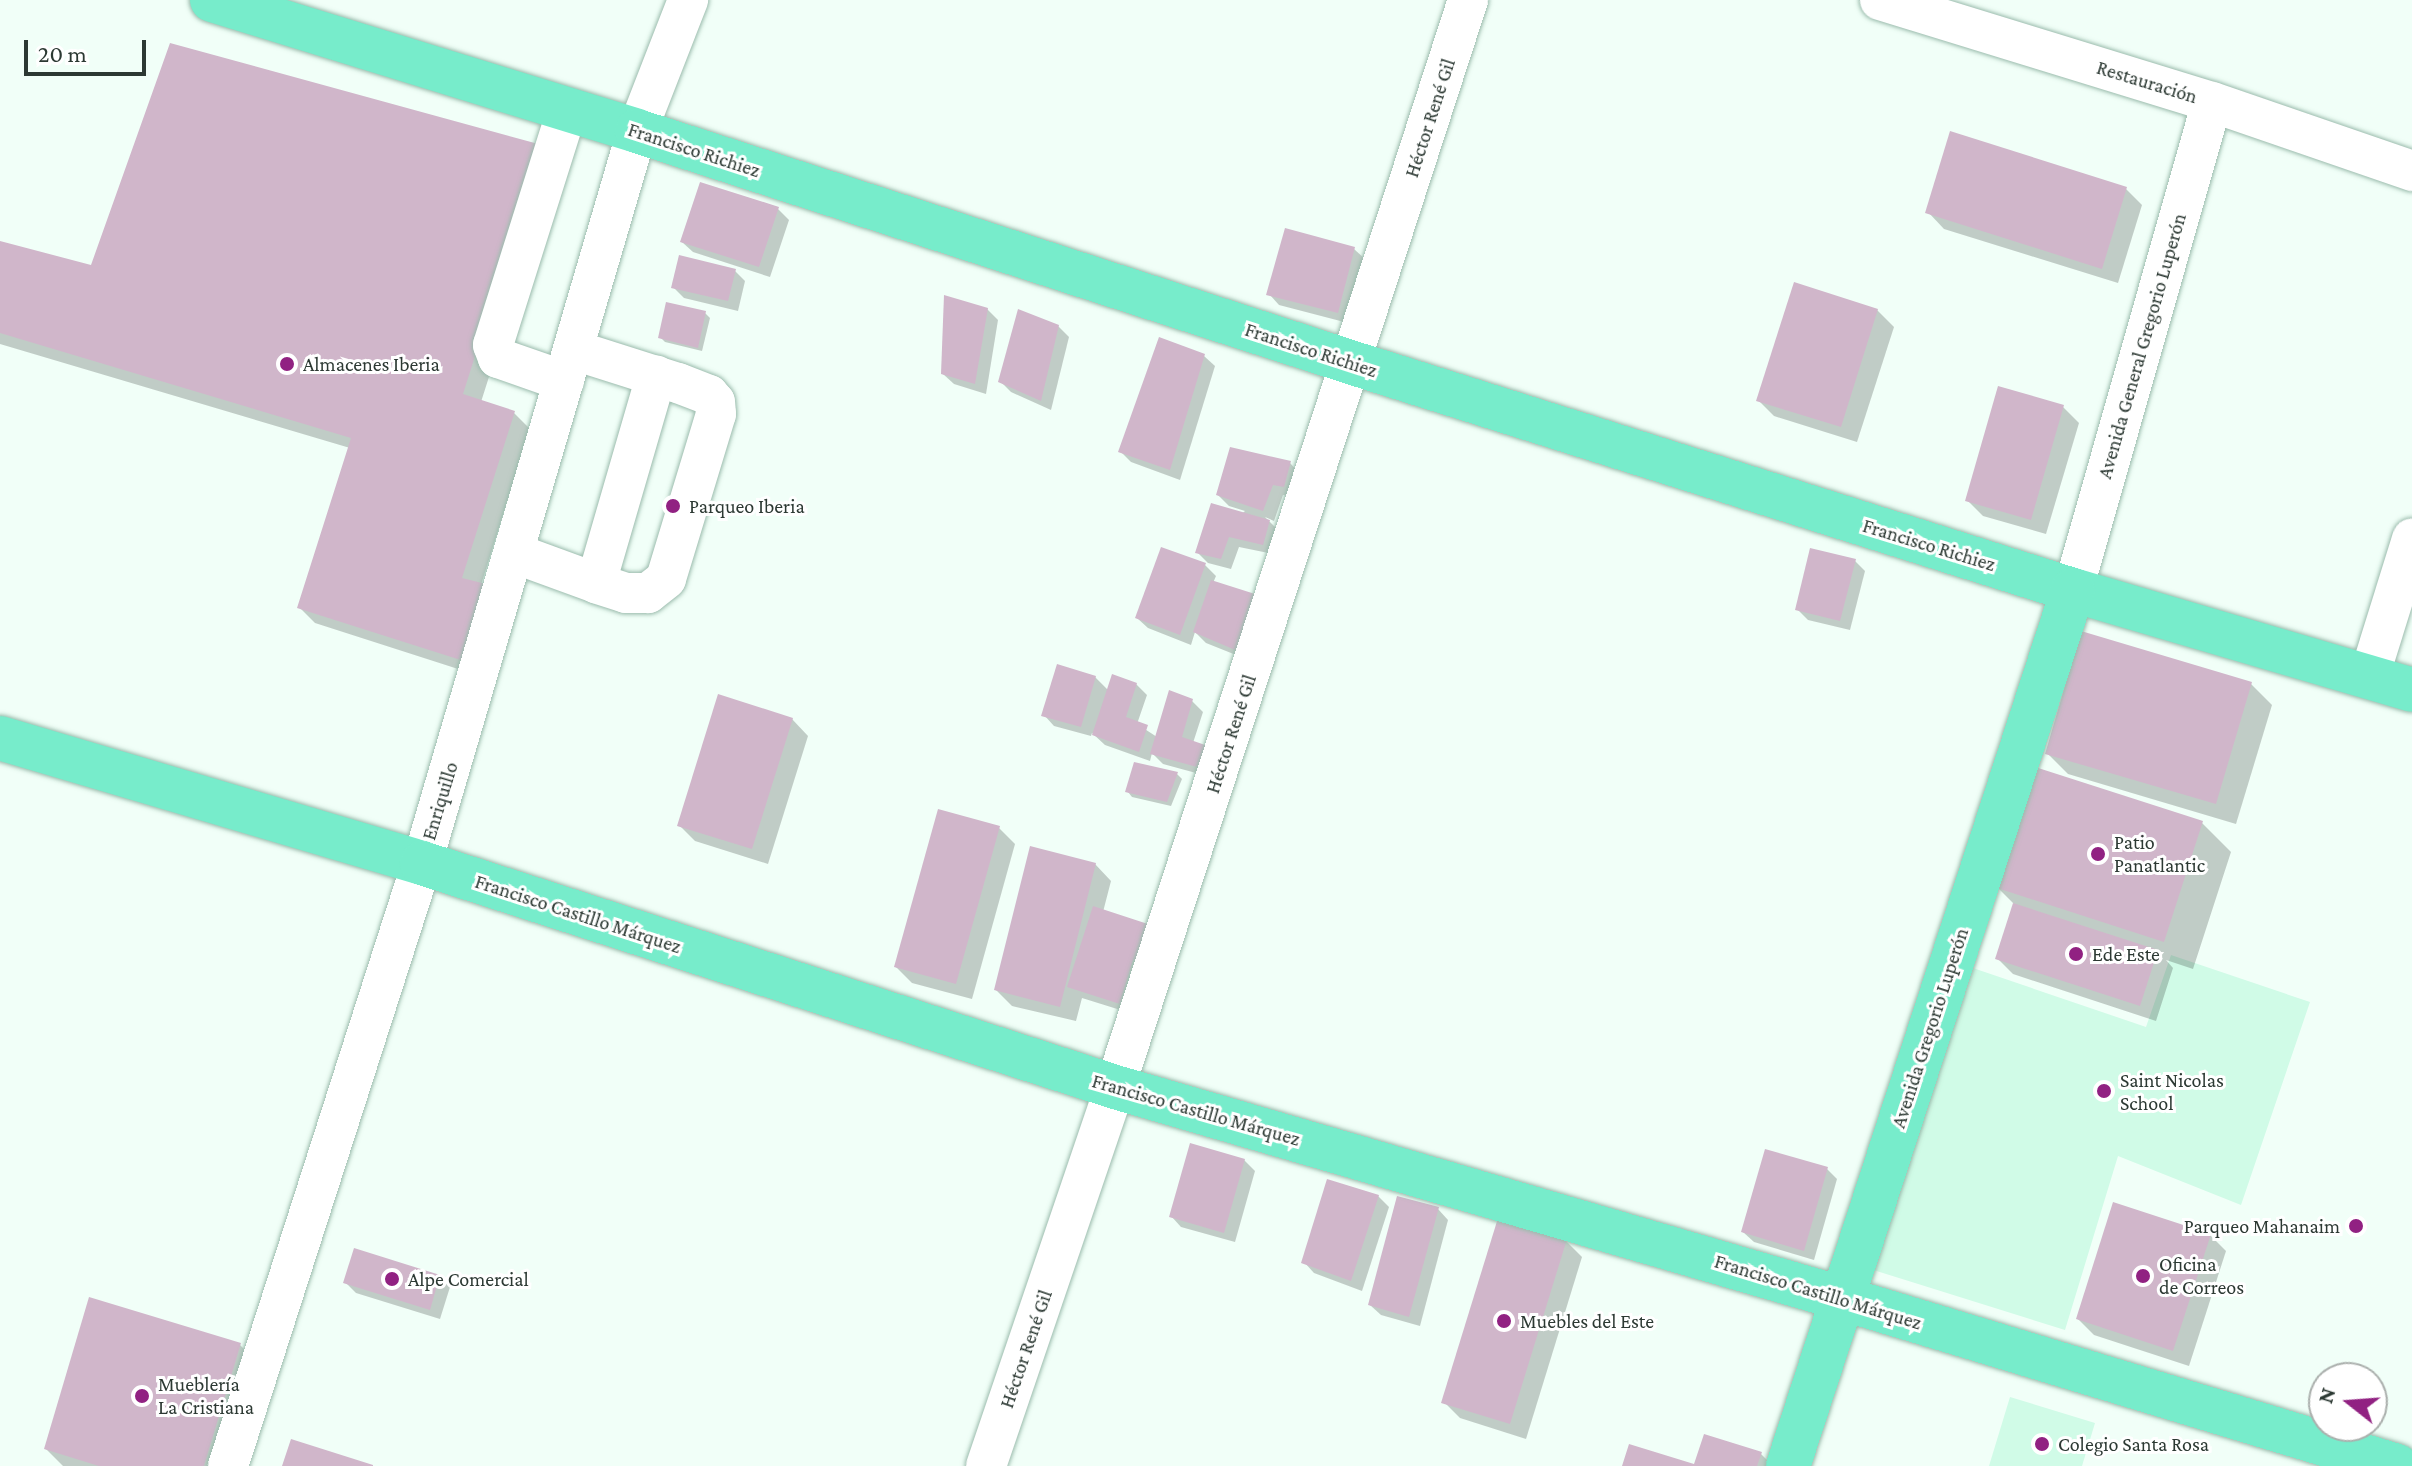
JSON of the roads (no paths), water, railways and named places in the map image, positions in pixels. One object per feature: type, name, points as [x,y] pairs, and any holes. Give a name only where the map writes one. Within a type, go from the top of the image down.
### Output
[{"type":"main road","name":"Francisco Richiez","points":[[212,0],[637,131],[1353,363],[2073,590],[2412,690]]},
{"type":"main road","name":"Avenida Gregorio Luperón","points":[[1788,1466],[2073,590]]},
{"type":"main road","name":"Francisco Castillo Márquez","points":[[0,738],[422,863],[1115,1087],[1841,1298],[2397,1466]]},
{"type":"street","name":"Enriquillo","points":[[228,1466],[422,863],[637,131],[688,0]]},
{"type":"street","name":"Héctor René Gil","points":[[986,1466],[1115,1087],[1353,363],[1468,0]]},
{"type":"street","name":"Restauración","points":[[1880,0],[2212,102],[2412,171]]},
{"type":"street","name":"Avenida General Gregorio Luperón","points":[[2073,590],[2212,102]]},
{"type":"street","points":[[514,553],[626,593],[648,593],[666,579],[716,414],[715,402],[709,395],[656,376],[498,358],[493,345],[567,110]]},
{"type":"street","points":[[596,583],[656,376]]},
{"type":"street","points":[[2369,677],[2412,539]]},
{"type":"place","name":"Almacenes Iberia","points":[[287,364]]},
{"type":"place","name":"Parqueo Iberia","points":[[673,506]]},
{"type":"place","name":"Patio Panatlantic","points":[[2098,854]]},
{"type":"place","name":"Ede Este","points":[[2076,954]]},
{"type":"place","name":"Saint Nicolas School","points":[[2104,1091]]},
{"type":"place","name":"Parqueo Mahanaim","points":[[2356,1226]]},
{"type":"place","name":"Oficina de Correos","points":[[2143,1276]]},
{"type":"place","name":"Alpe Comercial","points":[[392,1279]]},
{"type":"place","name":"Muebles del Este","points":[[1504,1321]]},
{"type":"place","name":"Mueblería La Cristiana","points":[[142,1396]]},
{"type":"place","name":"Colegio Santa Rosa","points":[[2042,1444]]}]
